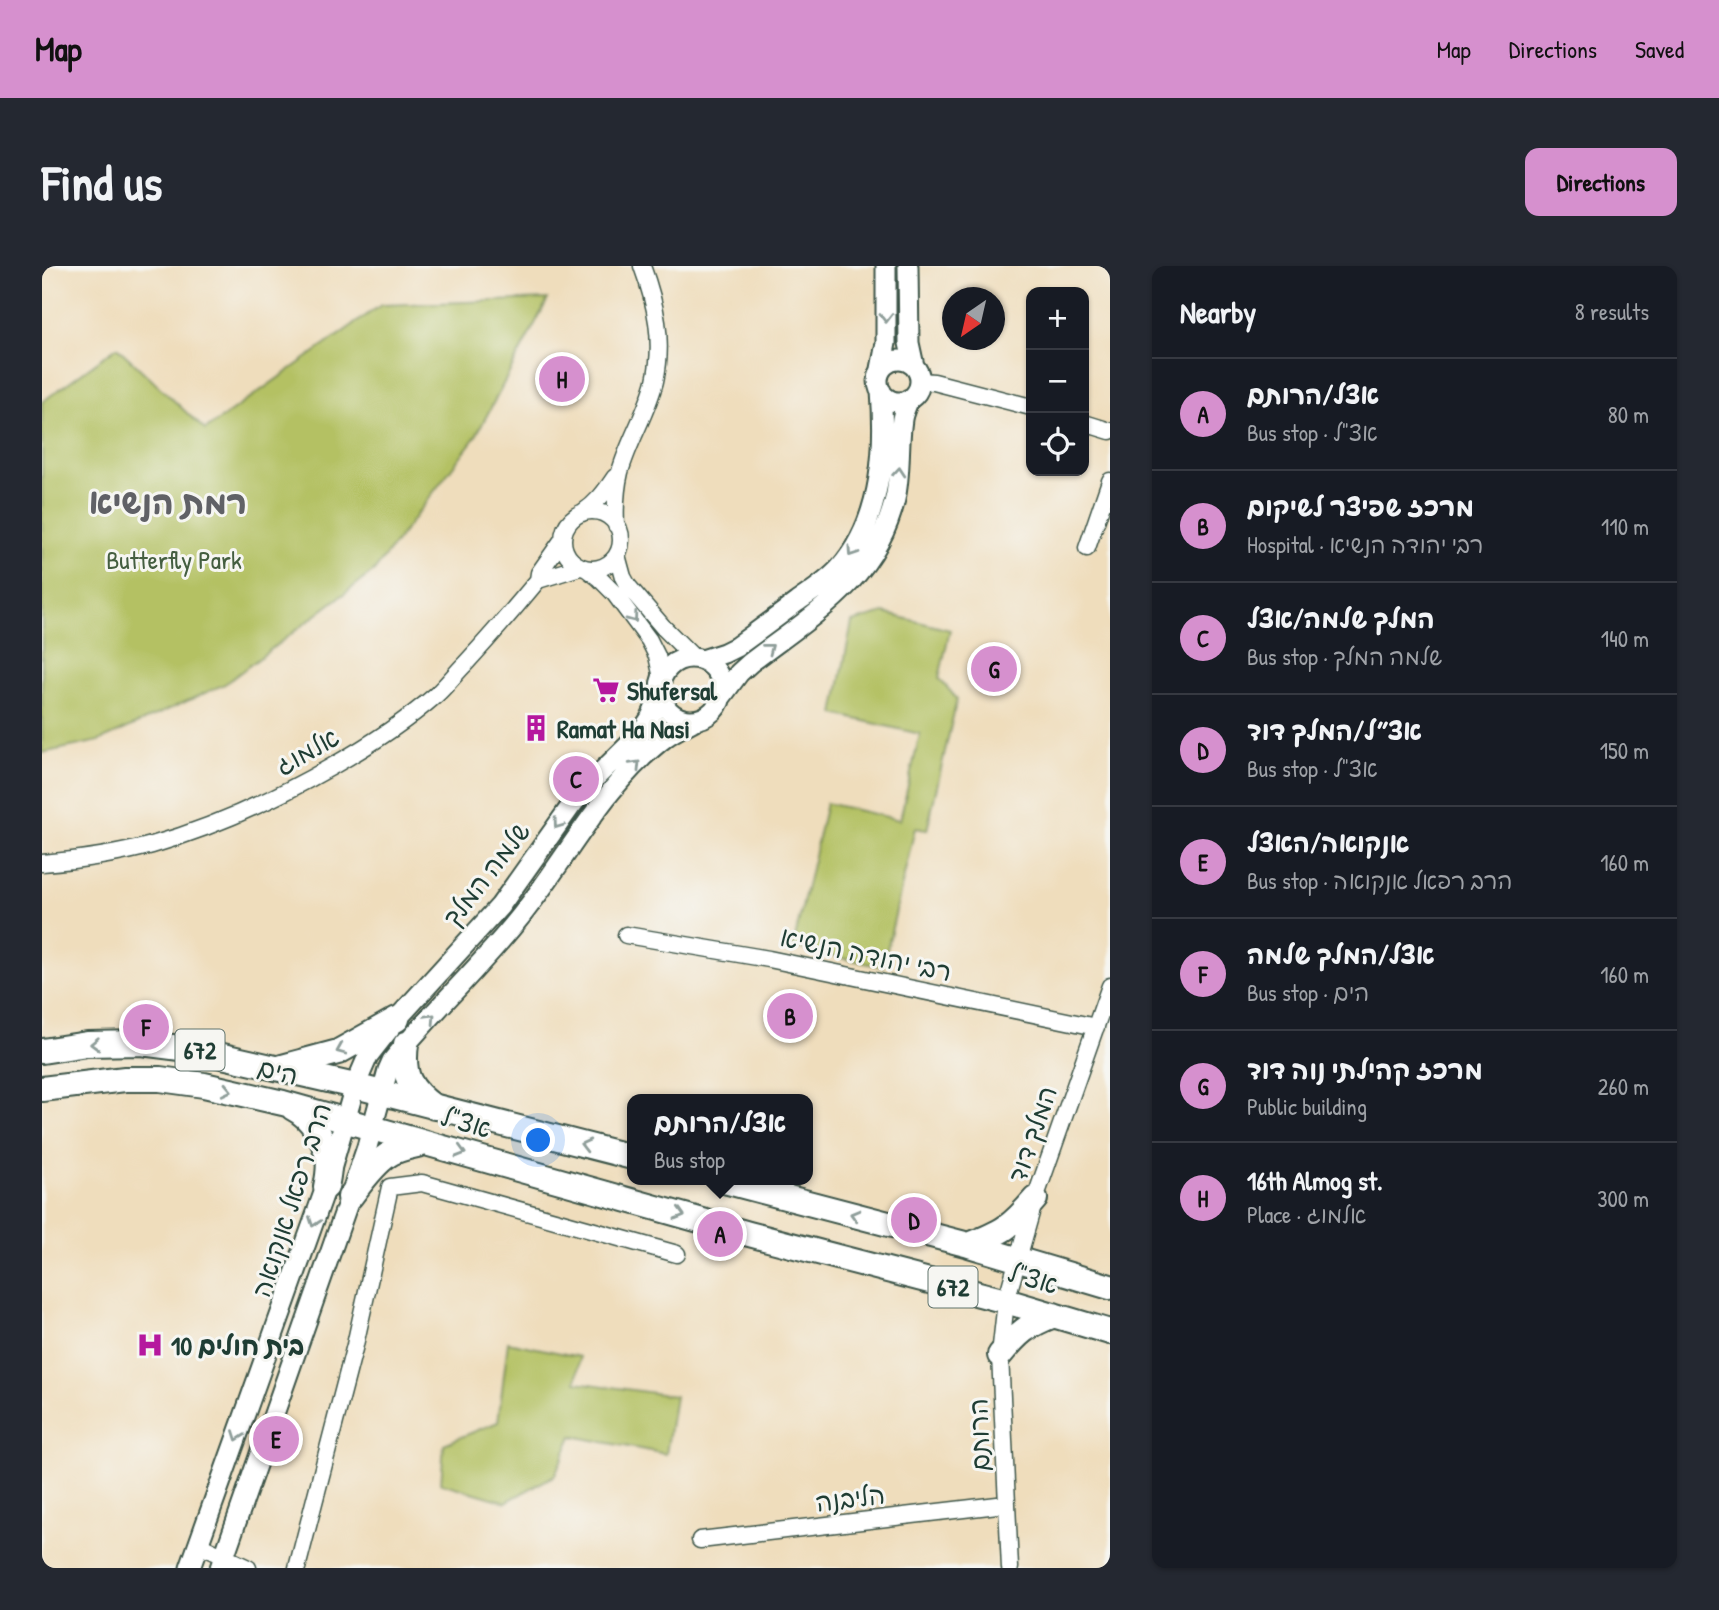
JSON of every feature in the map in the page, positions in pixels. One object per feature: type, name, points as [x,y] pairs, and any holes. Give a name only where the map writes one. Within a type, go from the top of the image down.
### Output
[{"type":"main road","points":[[280,1068],[338,1052],[397,1019]]},
{"type":"main road","name":"הים","points":[[42,1051],[87,1044],[141,1043],[196,1050],[355,1086]]},
{"type":"main road","points":[[406,1044],[404,1067],[407,1078],[415,1090],[435,1107]]},
{"type":"main road","name":"הים","points":[[42,1089],[125,1079],[160,1079],[204,1084],[372,1128]]},
{"type":"main road","name":"אצ\"ל","points":[[355,1086],[627,1156]]},
{"type":"main road","points":[[283,1103],[301,1112],[320,1136],[328,1158],[326,1187]]},
{"type":"main road","name":"אצ\"ל","points":[[372,1128],[749,1234],[1006,1301],[1110,1332]]},
{"type":"main road","points":[[350,1198],[388,1156],[428,1142]]},
{"type":"main road","name":"אצ\"ל","points":[[739,1185],[969,1245],[1110,1287]]},
{"type":"main road","points":[[969,1245],[1002,1231],[1017,1220],[1035,1199]]},
{"type":"main road","points":[[1000,1355],[1024,1328],[1054,1315]]},
{"type":"street","points":[[616,525],[616,491],[621,470],[648,404],[660,348],[653,301],[642,266]]},
{"type":"street","points":[[661,687],[666,670],[674,662],[684,658],[698,659],[724,653],[741,644],[823,583],[848,558],[864,530],[875,497],[881,452],[881,391],[878,380],[886,344],[886,266]]},
{"type":"street","points":[[621,470],[603,496],[566,526],[563,539],[566,553],[574,564],[600,579],[614,593],[649,640],[656,656],[663,703],[676,716],[695,720],[705,717],[718,705],[722,696],[750,663],[843,590],[863,569],[885,530],[899,479],[902,418],[909,399],[916,392],[916,374],[909,343],[908,266]]},
{"type":"street","points":[[881,369],[895,360],[902,360],[916,374],[933,382],[1026,406]]},
{"type":"street","points":[[881,391],[894,401],[909,399]]},
{"type":"street","points":[[1089,424],[1109,426]]},
{"type":"street","points":[[1087,548],[1110,481]]},
{"type":"street","points":[[538,580],[583,568],[605,566],[614,560],[621,541],[616,525],[601,513],[582,513]]},
{"type":"street","name":"אלמוג","points":[[42,863],[92,858],[164,841],[254,807],[341,761],[400,724],[437,694],[538,580],[539,573],[563,539]]},
{"type":"street","points":[[617,555],[628,586],[663,627],[698,659],[712,665],[719,674],[722,696]]},
{"type":"street","name":"שלמה המלך","points":[[355,1086],[368,1056],[397,1019],[500,906],[586,787],[640,734],[650,719],[661,687]]},
{"type":"street","name":"שלמה המלך","points":[[380,1094],[392,1061],[518,920],[589,819],[619,783],[656,746],[695,720]]},
{"type":"street","name":"רבי יהודה הנשיא","points":[[626,935],[769,959],[1096,1027]]},
{"type":"street","name":"המלך דוד","points":[[1006,1301],[1035,1199],[1110,986]]},
{"type":"street","name":"הרב רפאל אנקואה","points":[[190,1568],[326,1187],[355,1086]]},
{"type":"street","name":"הרב רפאל אנקואה","points":[[222,1562],[350,1198],[380,1094]]},
{"type":"street","points":[[297,1568],[355,1345],[390,1187],[422,1183],[677,1254]]},
{"type":"street","name":"הרותם","points":[[1006,1301],[1000,1355],[1010,1568]]},
{"type":"street","name":"הליבנה","points":[[700,1540],[1006,1504]]},
{"type":"street","points":[[199,1545],[222,1562],[248,1568]]},
{"type":"green space","name":"Butterfly Park","points":[[548,299],[476,436],[374,571],[225,684],[99,741],[42,753],[42,402],[117,347],[205,430],[381,305]]},
{"type":"green space","points":[[884,613],[950,630],[939,678],[957,699],[927,830],[915,828],[883,967],[793,947],[826,803],[900,820],[920,734],[834,714],[852,622]]},
{"type":"green space","points":[[508,1342],[580,1357],[576,1382],[675,1396],[666,1454],[572,1436],[555,1475],[506,1502],[441,1483],[444,1444],[498,1422]]},
{"type":"place","name":"16th Almog st.","points":[[562,379]]},
{"type":"place","name":"מרכז קהילתי נוה דוד","points":[[994,669]]},
{"type":"place","name":"Shufersal","points":[[606,690]]},
{"type":"place","name":"Ramat Ha Nasi","points":[[536,728]]},
{"type":"place","name":"המלך שלמה/אצל","points":[[576,779]]},
{"type":"place","name":"מרכז שפיצר לשיקום","points":[[790,1016]]},
{"type":"place","name":"אצל/המלך שלמה","points":[[146,1027]]},
{"type":"place","name":"אצ״ל/המלך דוד","points":[[914,1220]]},
{"type":"place","name":"אצל/הרותם","points":[[720,1234]]},
{"type":"place","name":"בית חולים 10","points":[[150,1345]]},
{"type":"place","name":"אנקואה/האצל","points":[[276,1439]]},
{"type":"district","name":"רמת הנשיא","points":[[168,502]]}]
